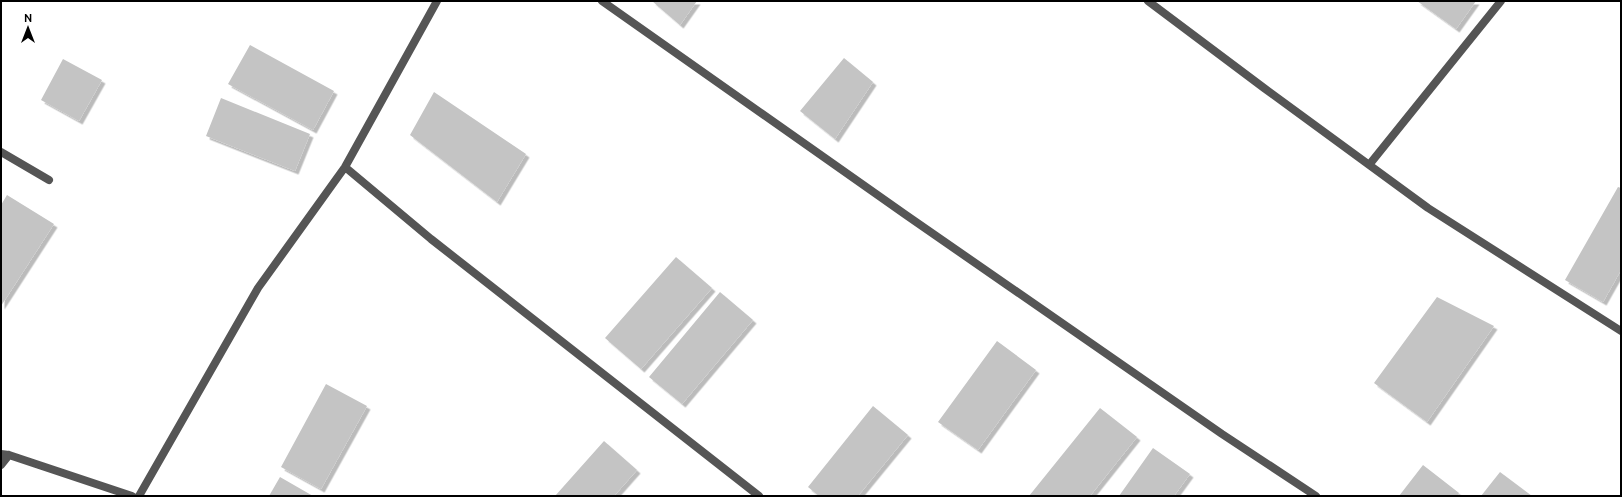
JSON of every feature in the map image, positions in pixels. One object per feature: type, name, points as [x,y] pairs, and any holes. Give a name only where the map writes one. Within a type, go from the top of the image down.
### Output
[{"type":"street","points":[[139,496],[258,288],[345,167],[437,1]]},
{"type":"street","points":[[602,1],[1028,300],[1222,434],[1316,496]]},
{"type":"street","points":[[1148,1],[1428,208],[1621,330]]},
{"type":"street","points":[[1369,165],[1501,1]]},
{"type":"street","points":[[1,152],[49,180]]},
{"type":"street","points":[[345,167],[431,239],[759,496]]},
{"type":"street","points":[[1,465],[5,455],[132,496]]},
{"type":"building","points":[[652,1],[697,1],[680,25]]},
{"type":"building","points":[[1417,1],[1476,1],[1456,29]]},
{"type":"building","points":[[250,45],[334,91],[313,130],[228,84]]},
{"type":"building","points":[[844,58],[873,82],[835,139],[800,111]]},
{"type":"building","points":[[63,59],[102,80],[79,121],[41,100]]},
{"type":"building","points":[[434,92],[526,154],[497,202],[410,135]]},
{"type":"building","points":[[221,98],[310,134],[295,171],[206,136]]},
{"type":"building","points":[[1618,187],[1621,188],[1621,270],[1603,302],[1565,280]]},
{"type":"building","points":[[7,195],[54,224],[1,306],[1,205]]},
{"type":"building","points":[[676,257],[712,288],[641,369],[605,338]]},
{"type":"building","points":[[720,292],[753,320],[682,404],[649,377]]},
{"type":"building","points":[[1437,297],[1494,326],[1427,422],[1374,383]]},
{"type":"building","points":[[997,341],[1036,370],[978,450],[938,422]]},
{"type":"building","points":[[326,384],[367,406],[321,489],[281,467]]},
{"type":"building","points":[[873,406],[908,435],[858,496],[819,496],[808,487]]},
{"type":"building","points":[[1100,408],[1137,437],[1090,496],[1029,496]]},
{"type":"building","points":[[604,441],[637,470],[614,496],[555,496]]},
{"type":"building","points":[[1153,448],[1190,474],[1174,496],[1119,496]]},
{"type":"building","points":[[1423,465],[1459,493],[1457,496],[1399,496]]},
{"type":"building","points":[[1500,472],[1532,496],[1481,496]]},
{"type":"building","points":[[280,477],[313,496],[269,496]]}]
